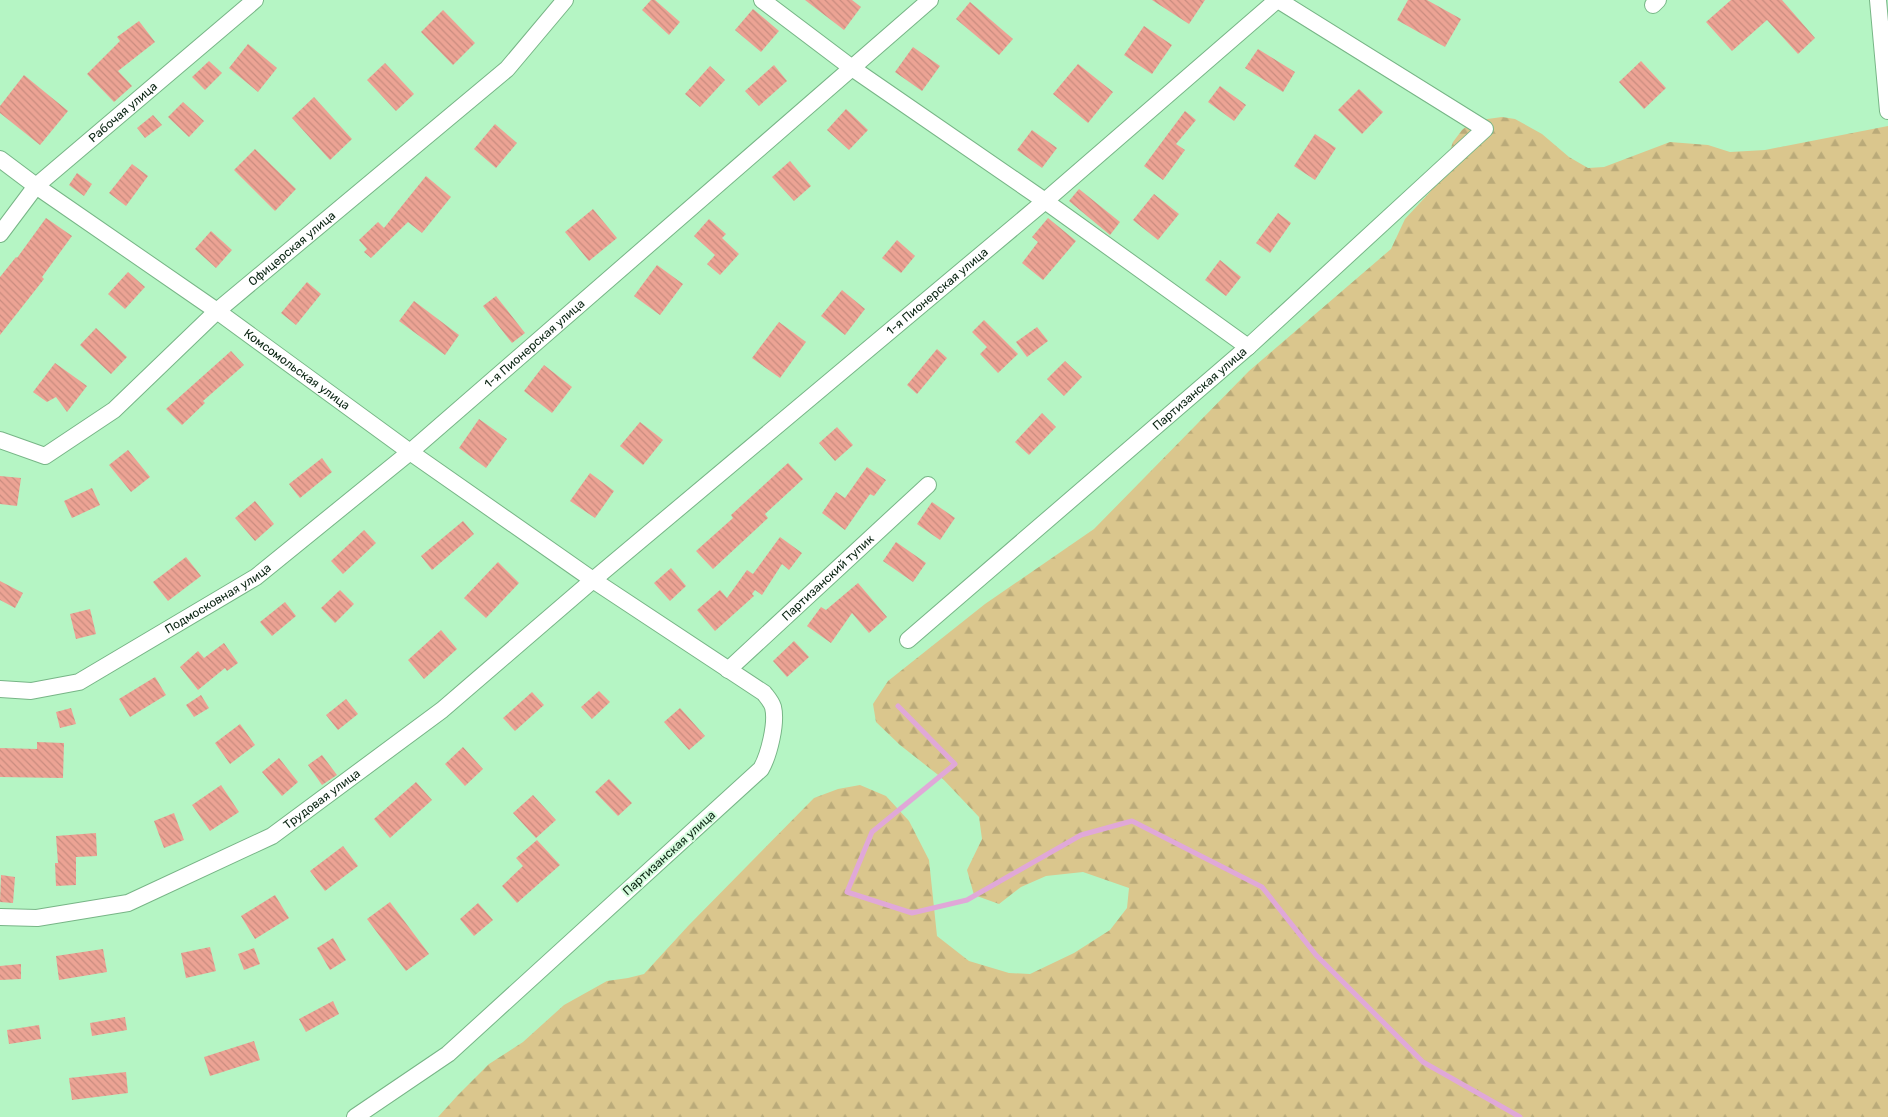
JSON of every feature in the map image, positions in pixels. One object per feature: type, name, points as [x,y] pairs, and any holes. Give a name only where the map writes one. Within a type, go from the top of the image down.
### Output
[{"type":"street","name":"Рабочая улица","points":[[0,234],[36,186],[255,0]]},
{"type":"street","name":"Офицерская улица","points":[[0,440],[45,456],[114,410],[217,311],[507,69],[565,0]]},
{"type":"street","points":[[762,0],[852,68],[1045,202],[1248,347]]},
{"type":"street","name":"1-я Пионерская улица","points":[[410,452],[930,0]]},
{"type":"street","name":"1-я Пионерская улица","points":[[593,580],[1045,202],[1277,0]]},
{"type":"street","name":"Партизанская улица","points":[[908,640],[1248,347],[1486,129],[1277,0]]},
{"type":"street","points":[[1878,0],[1888,111]]},
{"type":"street","name":"Комсомольская улица","points":[[0,159],[217,311],[410,452],[593,580]]},
{"type":"street","name":"Подмосковная улица","points":[[0,689],[31,691],[79,682],[256,577],[410,452]]},
{"type":"street","name":"Партизанский тупик","points":[[728,670],[928,485]]},
{"type":"street","name":"Партизанская улица","points":[[355,1117],[448,1054],[761,769],[768,756],[773,707],[764,693],[593,580]]},
{"type":"street","name":"Трудовая улица","points":[[0,917],[37,918],[128,903],[272,836],[442,710],[593,580]]},
{"type":"green space","points":[[1502,117],[1515,119],[1542,134],[1569,157],[1588,168],[1604,167],[1670,142],[1708,145],[1730,152],[1765,150],[1888,126],[1888,1117],[438,1117],[489,1064],[523,1042],[564,1005],[607,981],[644,974],[688,926],[814,798],[838,789],[860,785],[886,796],[909,821],[929,860],[937,936],[969,961],[1009,973],[1030,974],[1074,953],[1110,930],[1127,908],[1129,888],[1083,872],[1046,876],[1021,887],[999,904],[974,895],[967,870],[982,839],[979,817],[942,778],[900,745],[876,722],[873,704],[888,681],[985,604],[1094,529],[1249,371],[1391,249],[1405,219],[1430,192],[1445,165],[1453,142],[1462,130],[1473,121]]},
{"type":"building","points":[[651,0],[655,0],[680,22],[669,35],[642,10]]},
{"type":"building","points":[[805,0],[852,0],[861,7],[844,30]]},
{"type":"building","points":[[1152,0],[1205,0],[1189,24]]},
{"type":"building","points":[[1408,0],[1427,0],[1461,19],[1445,47],[1397,20]]},
{"type":"building","points":[[1731,0],[1782,0],[1815,38],[1798,54],[1767,20],[1732,51],[1706,22]]},
{"type":"building","points":[[970,2],[1013,39],[999,55],[956,19]]},
{"type":"building","points":[[753,9],[779,31],[761,52],[735,30]]},
{"type":"building","points":[[443,10],[475,43],[453,65],[421,32]]},
{"type":"building","points":[[139,21],[155,42],[118,71],[132,86],[114,102],[87,74],[120,41],[117,37]]},
{"type":"building","points":[[1144,26],[1172,45],[1152,74],[1124,55]]},
{"type":"building","points":[[248,44],[277,68],[258,92],[229,68]]},
{"type":"building","points":[[913,47],[940,66],[922,91],[895,72]]},
{"type":"building","points":[[1258,49],[1295,72],[1283,92],[1245,68]]},
{"type":"building","points":[[209,61],[222,73],[205,90],[192,77]]},
{"type":"building","points":[[1641,61],[1666,88],[1644,109],[1619,82]]},
{"type":"building","points":[[385,63],[414,94],[396,111],[367,80]]},
{"type":"building","points":[[1078,64],[1113,92],[1088,123],[1053,94]]},
{"type":"building","points":[[774,65],[787,81],[759,106],[745,91]]},
{"type":"building","points":[[710,66],[725,80],[700,107],[685,94]]},
{"type":"building","points":[[24,75],[68,111],[40,145],[0,113],[0,106]]},
{"type":"building","points":[[1220,86],[1246,105],[1234,121],[1208,102]]},
{"type":"building","points":[[1359,89],[1383,112],[1362,134],[1338,110]]},
{"type":"building","points":[[314,97],[352,139],[330,160],[292,118]]},
{"type":"building","points":[[183,102],[204,121],[189,137],[168,117]]},
{"type":"building","points":[[846,109],[868,130],[849,150],[827,130]]},
{"type":"building","points":[[1185,111],[1196,120],[1176,144],[1185,150],[1163,180],[1144,166]]},
{"type":"building","points":[[153,115],[162,125],[145,138],[137,128]]},
{"type":"building","points":[[495,124],[517,143],[496,168],[474,149]]},
{"type":"building","points":[[1032,130],[1057,148],[1042,168],[1017,150]]},
{"type":"building","points":[[1315,134],[1336,148],[1315,180],[1294,166]]},
{"type":"building","points":[[255,149],[296,189],[275,211],[234,170]]},
{"type":"building","points":[[790,161],[811,186],[794,201],[772,177]]},
{"type":"building","points":[[132,164],[148,176],[126,206],[109,193]]},
{"type":"building","points":[[77,173],[92,184],[84,196],[69,185]]},
{"type":"building","points":[[426,176],[451,197],[422,233],[408,222],[371,258],[364,252],[367,249],[359,240],[378,222],[384,228]]},
{"type":"building","points":[[1079,189],[1120,222],[1110,235],[1069,201]]},
{"type":"building","points":[[1154,194],[1179,214],[1158,240],[1133,220]]},
{"type":"building","points":[[593,209],[617,238],[589,261],[565,232]]},
{"type":"building","points":[[1278,213],[1291,223],[1270,253],[1256,243]]},
{"type":"building","points":[[46,218],[72,236],[42,277],[44,279],[0,335],[0,277],[17,258]]},
{"type":"building","points":[[1048,218],[1076,241],[1043,280],[1022,263],[1038,242],[1032,237]]},
{"type":"building","points":[[709,219],[726,234],[722,238],[739,254],[720,275],[707,264],[715,255],[694,236]]},
{"type":"building","points":[[211,231],[232,250],[216,268],[195,249]]},
{"type":"building","points":[[897,240],[915,256],[901,273],[882,258]]},
{"type":"building","points":[[1220,260],[1241,277],[1226,296],[1205,280]]},
{"type":"building","points":[[657,265],[683,284],[660,315],[634,296]]},
{"type":"building","points":[[128,272],[145,287],[125,309],[108,294]]},
{"type":"building","points":[[307,282],[321,294],[296,325],[281,313]]},
{"type":"building","points":[[842,290],[865,309],[845,335],[821,316]]},
{"type":"building","points":[[496,296],[525,333],[512,343],[483,306]]},
{"type":"building","points":[[414,301],[459,335],[445,355],[399,321]]},
{"type":"building","points":[[984,320],[1018,354],[998,373],[980,354],[987,347],[972,332]]},
{"type":"building","points":[[779,322],[806,342],[780,378],[752,358]]},
{"type":"building","points":[[1037,327],[1048,341],[1027,357],[1016,342]]},
{"type":"building","points":[[96,328],[127,357],[111,374],[80,345]]},
{"type":"building","points":[[937,349],[947,358],[917,394],[907,385]]},
{"type":"building","points":[[231,351],[244,365],[203,401],[205,403],[182,425],[166,409]]},
{"type":"building","points":[[1065,361],[1082,377],[1064,396],[1047,379]]},
{"type":"building","points":[[55,363],[87,386],[67,412],[56,397],[47,402],[33,392]]},
{"type":"building","points":[[544,365],[572,387],[552,413],[524,391]]},
{"type":"building","points":[[1042,413],[1056,427],[1029,455],[1015,442]]},
{"type":"building","points":[[479,419],[507,439],[486,468],[459,448]]},
{"type":"building","points":[[640,422],[663,440],[643,465],[620,446]]},
{"type":"building","points":[[837,427],[853,445],[835,461],[819,443]]},
{"type":"building","points":[[128,450],[150,477],[131,492],[109,465]]},
{"type":"building","points":[[322,458],[332,472],[300,498],[289,484]]},
{"type":"building","points":[[788,463],[803,479],[765,514],[768,518],[713,569],[696,551],[733,518],[731,515]]},
{"type":"building","points":[[867,467],[886,480],[874,496],[870,494],[845,530],[822,513],[836,492],[845,498]]},
{"type":"building","points":[[590,473],[614,491],[595,518],[570,501]]},
{"type":"building","points":[[0,476],[21,478],[17,506],[0,504]]},
{"type":"building","points":[[92,488],[100,505],[72,518],[64,501]]},
{"type":"building","points":[[255,501],[274,524],[255,541],[235,518]]},
{"type":"building","points":[[932,502],[955,518],[940,540],[917,524]]},
{"type":"building","points":[[463,521],[474,534],[432,570],[421,556]]},
{"type":"building","points":[[364,530],[376,543],[343,574],[331,561]]},
{"type":"building","points":[[780,537],[802,553],[789,570],[782,564],[762,595],[755,590],[752,594],[754,596],[715,631],[697,610],[720,590],[727,598],[747,570],[753,574]]},
{"type":"building","points":[[896,542],[926,563],[913,582],[883,561]]},
{"type":"building","points":[[186,557],[201,576],[168,601],[153,582]]},
{"type":"building","points":[[498,562],[519,583],[486,618],[464,598]]},
{"type":"building","points":[[671,568],[686,586],[670,601],[654,583]]},
{"type":"building","points":[[0,581],[23,593],[15,608],[0,600]]},
{"type":"building","points":[[858,583],[887,617],[869,633],[852,613],[831,643],[807,626],[821,607],[826,610]]},
{"type":"building","points":[[340,590],[354,604],[335,623],[321,608]]},
{"type":"building","points":[[285,602],[296,616],[272,636],[260,622]]},
{"type":"building","points":[[90,609],[96,634],[76,639],[70,614]]},
{"type":"building","points":[[441,630],[457,649],[424,679],[408,660]]},
{"type":"building","points":[[794,641],[809,657],[787,677],[773,661]]},
{"type":"building","points":[[224,643],[238,663],[227,671],[225,668],[198,690],[180,667],[198,651],[204,658]]},
{"type":"building","points":[[155,677],[166,695],[130,717],[119,699]]},
{"type":"building","points":[[599,691],[610,702],[592,719],[581,707]]},
{"type":"building","points":[[532,692],[544,705],[515,731],[503,718]]},
{"type":"building","points":[[201,695],[209,708],[194,717],[186,705]]},
{"type":"building","points":[[346,699],[358,714],[338,730],[326,715]]},
{"type":"building","points":[[71,708],[76,724],[60,728],[56,712]]},
{"type":"building","points":[[680,708],[705,736],[689,750],[664,722]]},
{"type":"building","points":[[240,724],[255,745],[230,764],[215,743]]},
{"type":"building","points":[[37,742],[64,743],[63,778],[0,777],[0,748],[37,749]]},
{"type":"building","points":[[463,747],[483,769],[465,786],[445,764]]},
{"type":"building","points":[[322,755],[337,775],[322,785],[308,765]]},
{"type":"building","points":[[279,758],[298,782],[282,796],[262,772]]},
{"type":"building","points":[[609,779],[632,803],[618,816],[595,792]]},
{"type":"building","points":[[416,782],[432,800],[390,838],[374,819]]},
{"type":"building","points":[[221,785],[239,812],[210,831],[192,805]]},
{"type":"building","points":[[533,795],[556,820],[536,838],[513,813]]},
{"type":"building","points":[[174,813],[184,840],[164,848],[154,821]]},
{"type":"building","points":[[96,833],[97,856],[76,857],[76,885],[56,886],[55,863],[58,863],[56,836]]},
{"type":"building","points":[[537,840],[560,865],[517,903],[502,886],[523,866],[516,858]]},
{"type":"building","points":[[343,846],[358,866],[325,891],[310,871]]},
{"type":"building","points":[[1,875],[15,877],[13,903],[0,902]]},
{"type":"building","points":[[275,895],[289,918],[255,939],[241,916]]},
{"type":"building","points":[[390,902],[429,954],[406,971],[367,919]]},
{"type":"building","points":[[478,903],[493,920],[474,936],[460,919]]},
{"type":"building","points":[[333,938],[346,960],[330,970],[317,948]]},
{"type":"building","points":[[210,947],[216,971],[186,978],[181,953]]},
{"type":"building","points":[[254,948],[260,964],[244,970],[238,954]]},
{"type":"building","points":[[103,949],[107,972],[59,980],[56,956]]},
{"type":"building","points":[[21,964],[21,979],[0,980],[0,966]]},
{"type":"building","points":[[333,1001],[339,1014],[306,1032],[299,1019]]},
{"type":"building","points":[[125,1017],[127,1030],[92,1036],[90,1023]]},
{"type":"building","points":[[39,1025],[41,1039],[9,1044],[7,1030]]},
{"type":"building","points":[[254,1041],[260,1060],[210,1076],[204,1057]]},
{"type":"building","points":[[126,1072],[128,1093],[72,1100],[69,1078]]},
{"type":"waterway","points":[[898,706],[955,764],[872,832],[847,892],[912,913],[967,900],[1081,835],[1132,821],[1262,887],[1316,955],[1423,1062],[1520,1117]]}]
